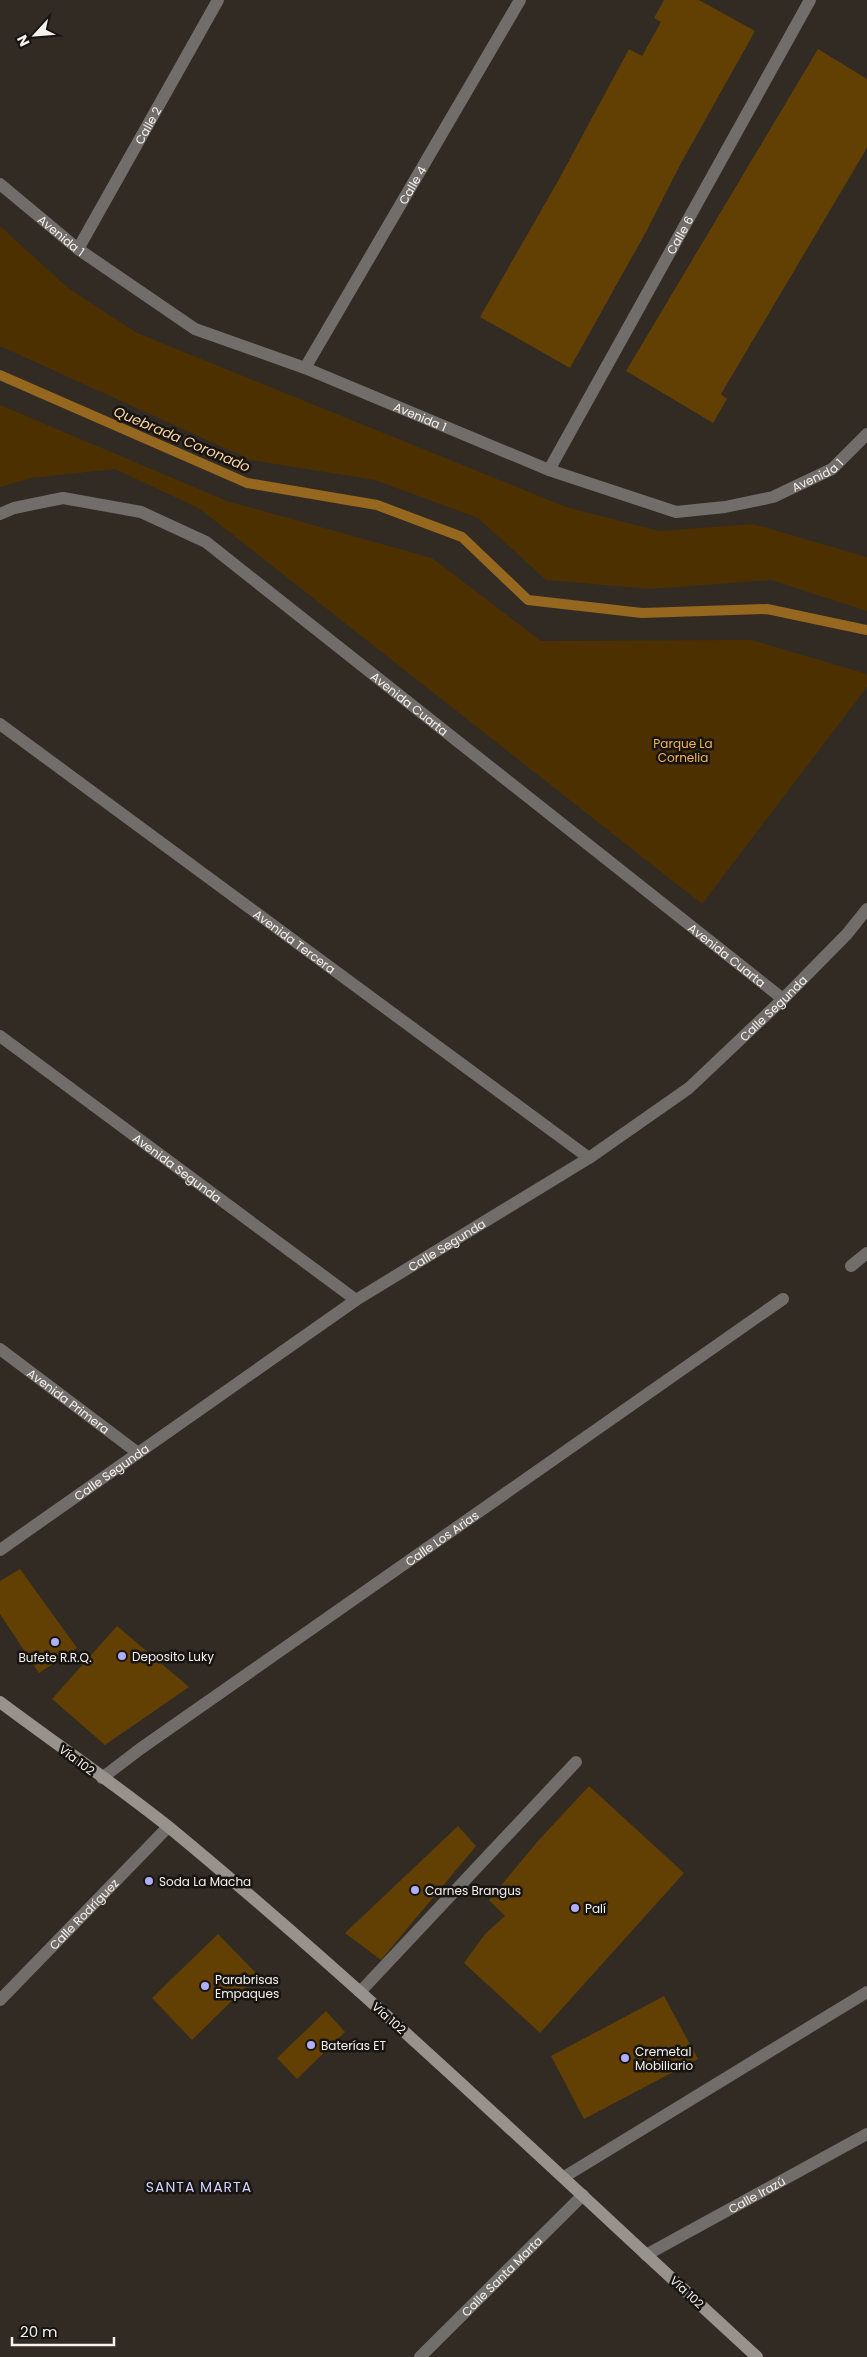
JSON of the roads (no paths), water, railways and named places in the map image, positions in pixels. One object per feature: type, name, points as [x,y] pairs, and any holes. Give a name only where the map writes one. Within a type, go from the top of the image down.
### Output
[{"type":"main road","name":"Vía 102","points":[[0,1702],[168,1827],[360,1992],[564,2177],[757,2357]]},
{"type":"street","name":"Calle 2","points":[[78,250],[218,0]]},
{"type":"street","name":"Calle 4","points":[[305,368],[520,0]]},
{"type":"street","name":"Calle 6","points":[[549,470],[810,0]]},
{"type":"street","name":"Avenida 1","points":[[0,184],[78,250],[195,329],[305,368],[549,470],[676,512],[725,507],[773,497],[832,469],[867,434]]},
{"type":"street","name":"Avenida Cuarta","points":[[0,514],[14,508],[63,498],[141,512],[206,542],[783,999]]},
{"type":"street","name":"Avenida Tercera","points":[[0,724],[589,1158]]},
{"type":"street","name":"Calle Segunda","points":[[0,1550],[356,1300],[589,1158],[689,1088],[783,999],[847,934],[867,909]]},
{"type":"street","name":"Avenida Segunda","points":[[0,1036],[356,1300]]},
{"type":"street","points":[[851,1266],[867,1253]]},
{"type":"street","name":"Calle Los Arias","points":[[102,1778],[140,1749],[783,1299]]},
{"type":"street","name":"Avenida Primera","points":[[0,1349],[138,1453]]},
{"type":"street","points":[[360,1992],[576,1762]]},
{"type":"street","name":"Calle Rodríguez","points":[[0,2000],[168,1827]]},
{"type":"street","points":[[564,2177],[867,1992]]},
{"type":"street","name":"Calle Irazú","points":[[646,2255],[867,2134]]},
{"type":"street","name":"Calle Santa Marta","points":[[420,2357],[583,2195]]},
{"type":"waterway","name":"Quebrada Coronado","points":[[0,375],[247,483],[377,505],[462,537],[528,600],[642,613],[767,609],[867,630]]},
{"type":"place","name":"Bufete R.R.Q.","points":[[55,1642]]},
{"type":"place","name":"Deposito Luky","points":[[122,1656]]},
{"type":"place","name":"Soda La Macha","points":[[149,1881]]},
{"type":"place","name":"Carnes Brangus","points":[[415,1890]]},
{"type":"place","name":"Palí","points":[[575,1908]]},
{"type":"place","name":"Parabrisas Empaques","points":[[205,1986]]},
{"type":"place","name":"Baterías ET","points":[[311,2045]]},
{"type":"place","name":"Cremetal Mobiliario","points":[[625,2058]]},
{"type":"district","name":"SANTA MARTA","points":[[199,2187]]},
{"type":"park label","name":"Parque La Cornelia","points":[[683,750]]}]
